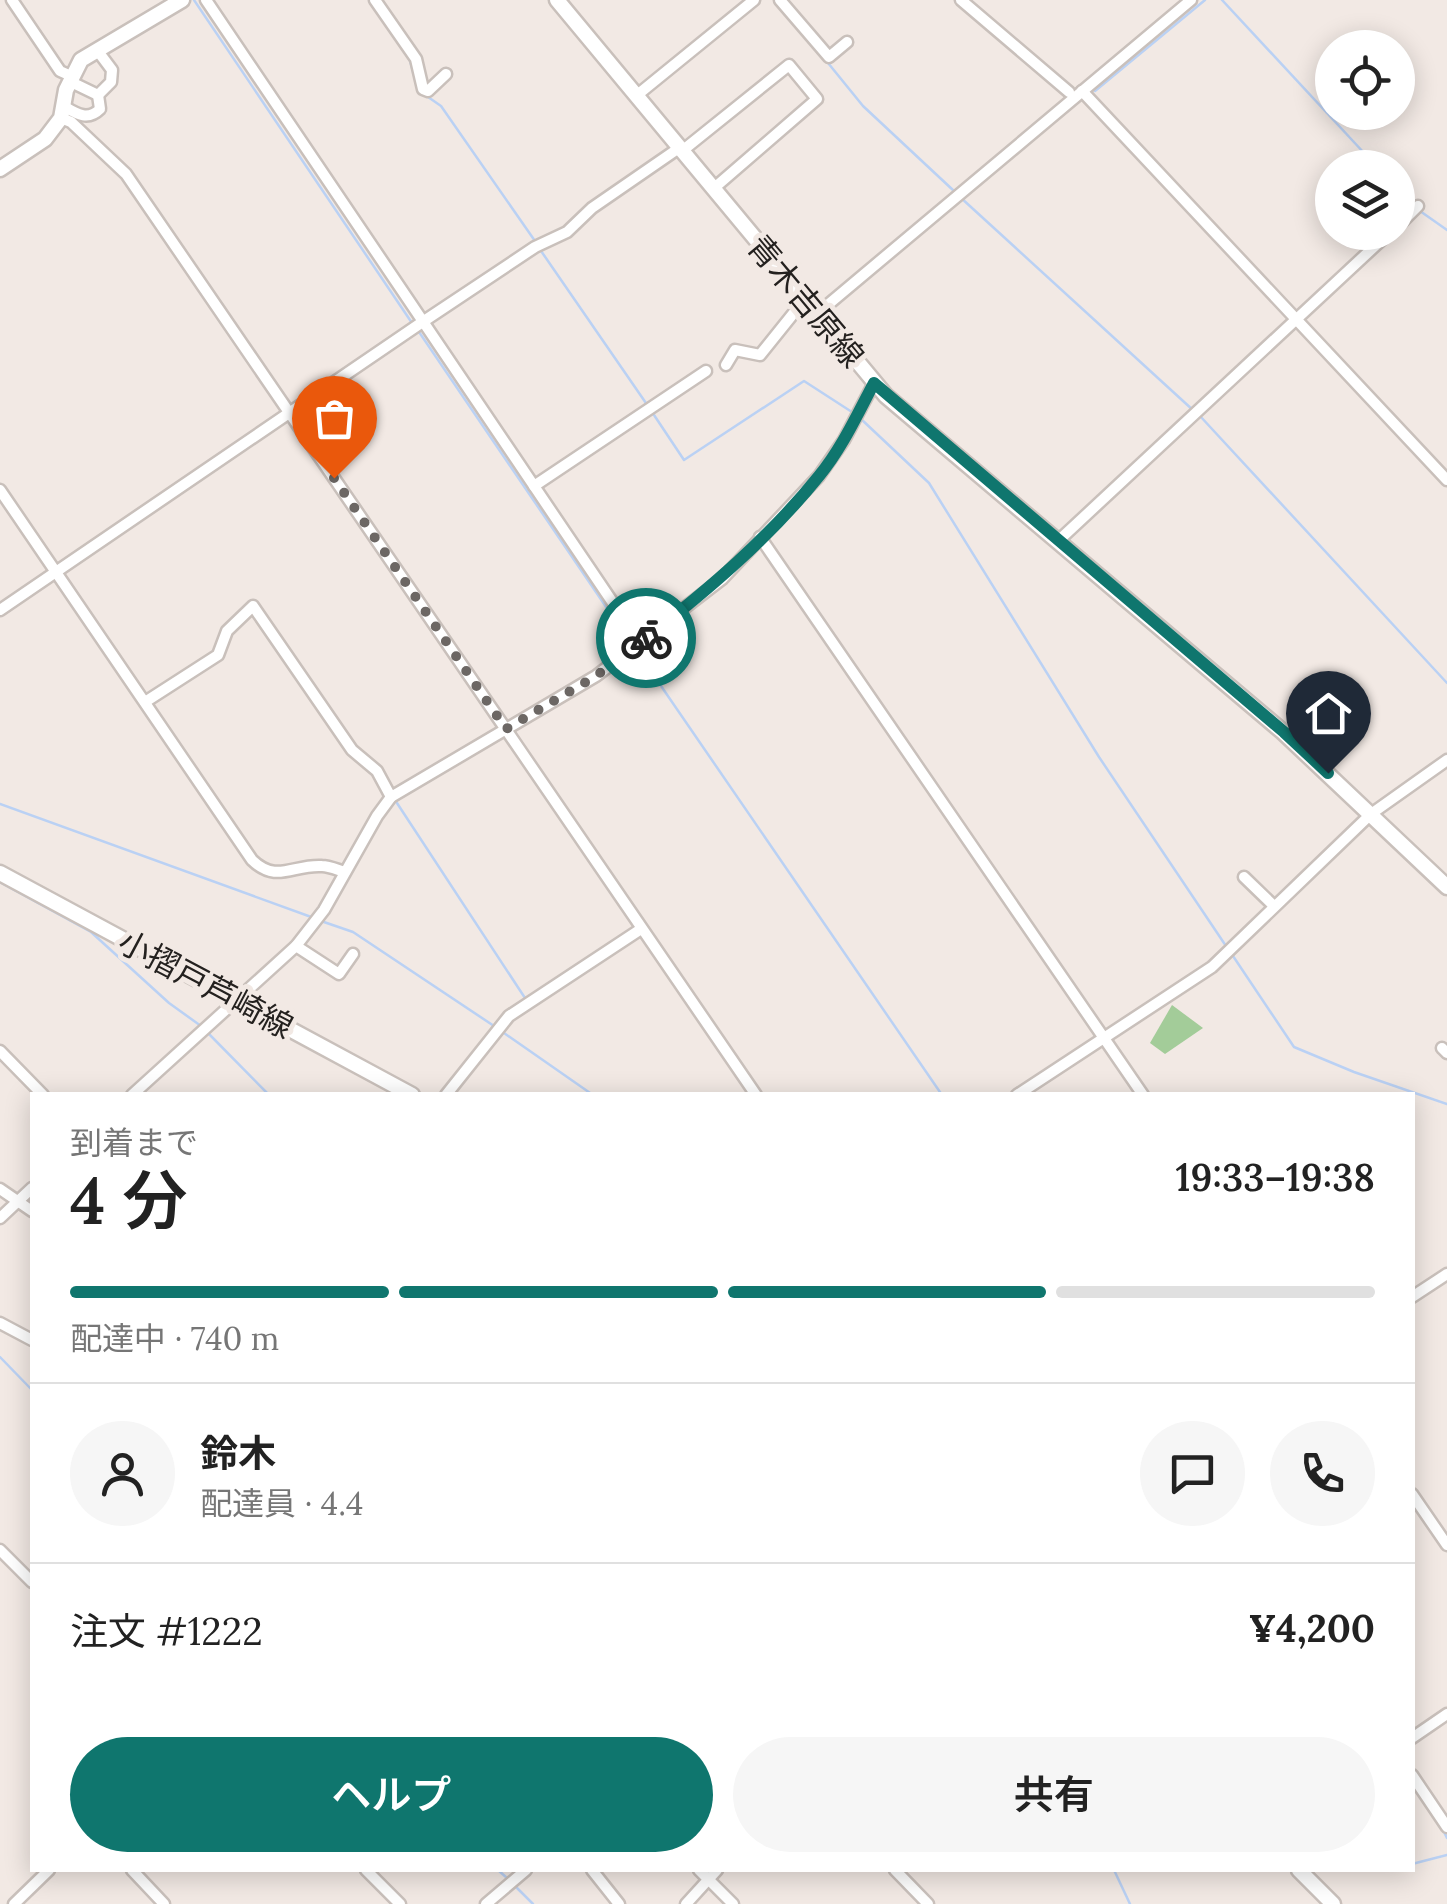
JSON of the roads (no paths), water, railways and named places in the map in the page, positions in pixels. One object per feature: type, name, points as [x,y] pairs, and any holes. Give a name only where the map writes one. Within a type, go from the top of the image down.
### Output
[{"type":"main road","points":[[0,170],[45,138],[63,113],[70,78],[80,60],[182,0]]},
{"type":"main road","name":"青木吉原線","points":[[557,0],[874,383],[1284,732],[1447,887]]},
{"type":"main road","name":"小摺戸芦崎線","points":[[0,872],[406,1092]]},
{"type":"main road","points":[[1301,1872],[1333,1904]]},
{"type":"street","points":[[12,0],[60,72],[98,94]]},
{"type":"street","points":[[206,0],[640,643]]},
{"type":"street","points":[[375,0],[416,59],[422,89],[428,92],[435,88],[446,74]]},
{"type":"street","points":[[636,96],[754,0]]},
{"type":"street","points":[[780,0],[829,57],[847,42]]},
{"type":"street","points":[[961,0],[1069,92]]},
{"type":"street","points":[[818,313],[1191,0]]},
{"type":"street","points":[[63,113],[90,115],[100,109],[98,94],[114,76],[97,50]]},
{"type":"street","points":[[0,610],[421,322],[535,247],[567,232],[592,208],[680,150],[789,65],[817,99],[713,189]]},
{"type":"street","points":[[1082,91],[1447,480]]},
{"type":"street","points":[[63,113],[126,174],[754,1092]]},
{"type":"street","points":[[1415,209],[1418,206]]},
{"type":"street","points":[[1057,542],[1371,250]]},
{"type":"street","points":[[726,365],[736,350],[760,355],[805,298]]},
{"type":"street","points":[[534,486],[706,371]]},
{"type":"street","points":[[138,1092],[296,946],[324,910],[391,797],[596,676],[722,579],[819,476],[844,440],[874,383]]},
{"type":"street","points":[[0,490],[252,860],[263,870],[276,872],[321,866],[346,872]]},
{"type":"street","points":[[760,537],[1141,1092]]},
{"type":"street","points":[[145,702],[218,655],[226,631],[253,606],[352,750],[377,771],[391,797]]},
{"type":"street","points":[[1021,1092],[1212,966],[1372,814],[1447,760]]},
{"type":"street","points":[[1244,877],[1274,906]]},
{"type":"street","points":[[448,1092],[509,1016],[641,929]]},
{"type":"street","points":[[296,946],[339,974],[353,954]]},
{"type":"street","points":[[0,1051],[40,1092]]},
{"type":"street","points":[[0,1189],[30,1210]]},
{"type":"street","points":[[0,1218],[30,1190]]},
{"type":"street","points":[[1415,1295],[1447,1275]]},
{"type":"street","points":[[0,1322],[30,1339]]},
{"type":"street","points":[[1415,1498],[1447,1545]]},
{"type":"street","points":[[0,1550],[30,1580]]},
{"type":"street","points":[[1415,1736],[1447,1714]]},
{"type":"street","points":[[1415,1779],[1447,1827]]},
{"type":"street","points":[[14,1904],[48,1872]]},
{"type":"street","points":[[134,1872],[164,1904]]},
{"type":"street","points":[[368,1872],[400,1904]]},
{"type":"street","points":[[486,1904],[524,1872]]},
{"type":"street","points":[[594,1872],[619,1904]]},
{"type":"street","points":[[701,1872],[733,1904]]},
{"type":"street","points":[[686,1904],[715,1872]]},
{"type":"street","points":[[903,1873],[928,1904]]},
{"type":"waterway","points":[[194,0],[412,323]]},
{"type":"waterway","points":[[1095,91],[1205,0]]},
{"type":"waterway","points":[[1222,0],[1361,150]]},
{"type":"waterway","points":[[409,57],[418,90],[441,106],[535,241]]},
{"type":"waterway","points":[[824,58],[863,106],[954,191]]},
{"type":"waterway","points":[[960,197],[1194,411]]},
{"type":"waterway","points":[[1420,211],[1447,230]]},
{"type":"waterway","points":[[539,248],[648,406]]},
{"type":"waterway","points":[[417,329],[632,645]]},
{"type":"waterway","points":[[652,412],[684,460],[804,381],[855,414]]},
{"type":"waterway","points":[[1200,416],[1447,683]]},
{"type":"waterway","points":[[861,419],[929,483],[1099,757],[1228,949]]},
{"type":"waterway","points":[[637,651],[940,1092]]},
{"type":"waterway","points":[[395,800],[525,998]]},
{"type":"waterway","points":[[0,804],[314,918]]},
{"type":"waterway","points":[[0,882],[91,932],[169,1003],[201,1026]]},
{"type":"waterway","points":[[321,921],[353,932],[497,1028]]},
{"type":"waterway","points":[[1233,956],[1294,1047],[1412,1092]]},
{"type":"waterway","points":[[207,1032],[266,1092]]},
{"type":"waterway","points":[[504,1033],[589,1092]]},
{"type":"waterway","points":[[1415,1093],[1447,1104]]},
{"type":"waterway","points":[[0,1357],[30,1388]]},
{"type":"waterway","points":[[1441,1826],[1447,1838]]},
{"type":"waterway","points":[[1415,1863],[1447,1855]]},
{"type":"waterway","points":[[500,1872],[507,1878]]},
{"type":"waterway","points":[[1115,1872],[1130,1904]]},
{"type":"waterway","points":[[513,1884],[533,1904]]}]
